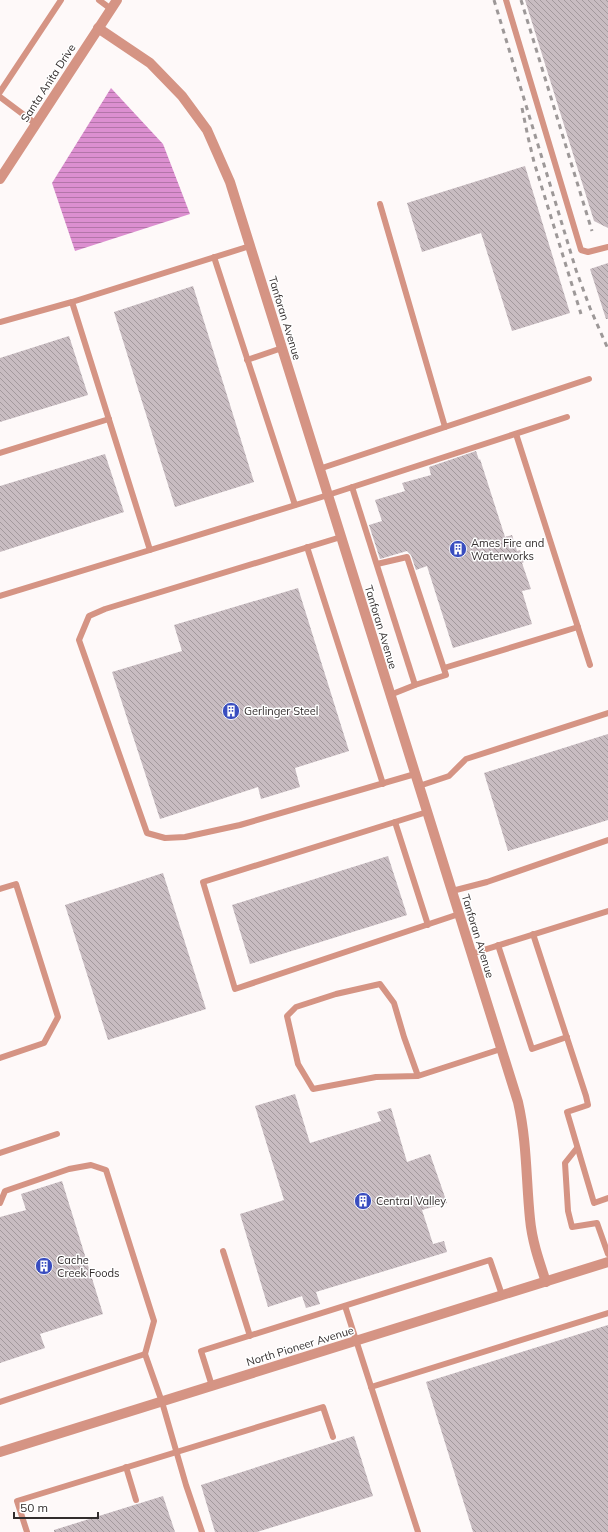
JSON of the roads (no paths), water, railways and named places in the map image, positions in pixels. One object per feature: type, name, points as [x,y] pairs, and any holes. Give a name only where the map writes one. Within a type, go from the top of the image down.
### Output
[{"type":"street","name":"Santa Anita Drive","points":[[0,179],[114,4]]},
{"type":"street","name":"Tanforan Avenue","points":[[98,28],[150,63],[168,80],[195,112],[207,130],[230,182],[452,891],[522,1120],[530,1219],[533,1239],[546,1282]]},
{"type":"street","name":"North Pioneer Avenue","points":[[0,1452],[608,1262]]},
{"type":"lane","points":[[0,92],[61,0]]},
{"type":"lane","points":[[99,0],[114,4]]},
{"type":"lane","points":[[506,0],[580,250],[588,252],[608,247]]},
{"type":"lane","points":[[0,97],[36,124]]},
{"type":"lane","points":[[380,204],[445,427]]},
{"type":"lane","points":[[0,322],[72,302],[250,246]]},
{"type":"lane","points":[[214,257],[295,505]]},
{"type":"lane","points":[[72,302],[150,550]]},
{"type":"lane","points":[[247,360],[282,348]]},
{"type":"lane","points":[[320,469],[589,379]]},
{"type":"lane","points":[[0,596],[328,495],[567,417]]},
{"type":"lane","points":[[0,453],[109,419]]},
{"type":"lane","points":[[516,434],[590,665]]},
{"type":"lane","points":[[352,487],[415,685]]},
{"type":"lane","points":[[341,537],[94,614],[89,616],[79,640],[147,833],[165,838],[185,837],[240,825],[415,774]]},
{"type":"lane","points":[[307,547],[383,784]]},
{"type":"lane","points":[[377,564],[407,558],[446,675],[390,695]]},
{"type":"lane","points":[[444,668],[578,627]]},
{"type":"lane","points":[[419,786],[449,776],[466,759],[608,713]]},
{"type":"lane","points":[[427,812],[203,882],[235,989],[459,914]]},
{"type":"lane","points":[[395,822],[428,924]]},
{"type":"lane","points":[[452,891],[487,882],[608,840]]},
{"type":"lane","points":[[0,889],[16,884],[58,1017],[44,1043],[0,1058]]},
{"type":"lane","points":[[471,954],[608,911]]},
{"type":"lane","points":[[533,934],[588,1104],[567,1112],[594,1203],[608,1198]]},
{"type":"lane","points":[[498,945],[532,1049],[567,1037]]},
{"type":"lane","points":[[418,1076],[404,1038],[394,1003],[380,984],[336,994],[296,1007],[287,1016],[298,1064],[313,1089],[376,1077],[418,1076],[501,1049]]},
{"type":"lane","points":[[0,1154],[57,1134]]},
{"type":"lane","points":[[578,1148],[565,1163],[568,1211],[572,1227],[596,1223],[608,1254]]},
{"type":"lane","points":[[0,1203],[5,1191],[69,1170],[91,1165],[106,1170],[154,1321],[145,1354],[162,1402],[202,1532]]},
{"type":"lane","points":[[223,1251],[250,1336]]},
{"type":"lane","points":[[212,1386],[201,1351],[490,1260],[502,1295]]},
{"type":"lane","points":[[345,1306],[418,1532]]},
{"type":"lane","points":[[371,1387],[608,1313]]},
{"type":"lane","points":[[0,1402],[145,1354]]},
{"type":"lane","points":[[27,1532],[17,1501],[176,1451],[323,1407],[333,1437]]},
{"type":"lane","points":[[126,1467],[136,1500]]},
{"type":"railway","points":[[494,0],[576,270],[590,308],[608,349]]},
{"type":"railway","points":[[521,0],[592,231]]},
{"type":"railway","points":[[522,108],[534,162],[581,314]]},
{"type":"place","name":"Ames Fire and Waterworks","points":[[458,549]]},
{"type":"place","name":"Gerlinger Steel","points":[[231,711]]},
{"type":"place","name":"Central Valley","points":[[363,1201]]},
{"type":"place","name":"Cache Creek Foods","points":[[44,1266]]}]
